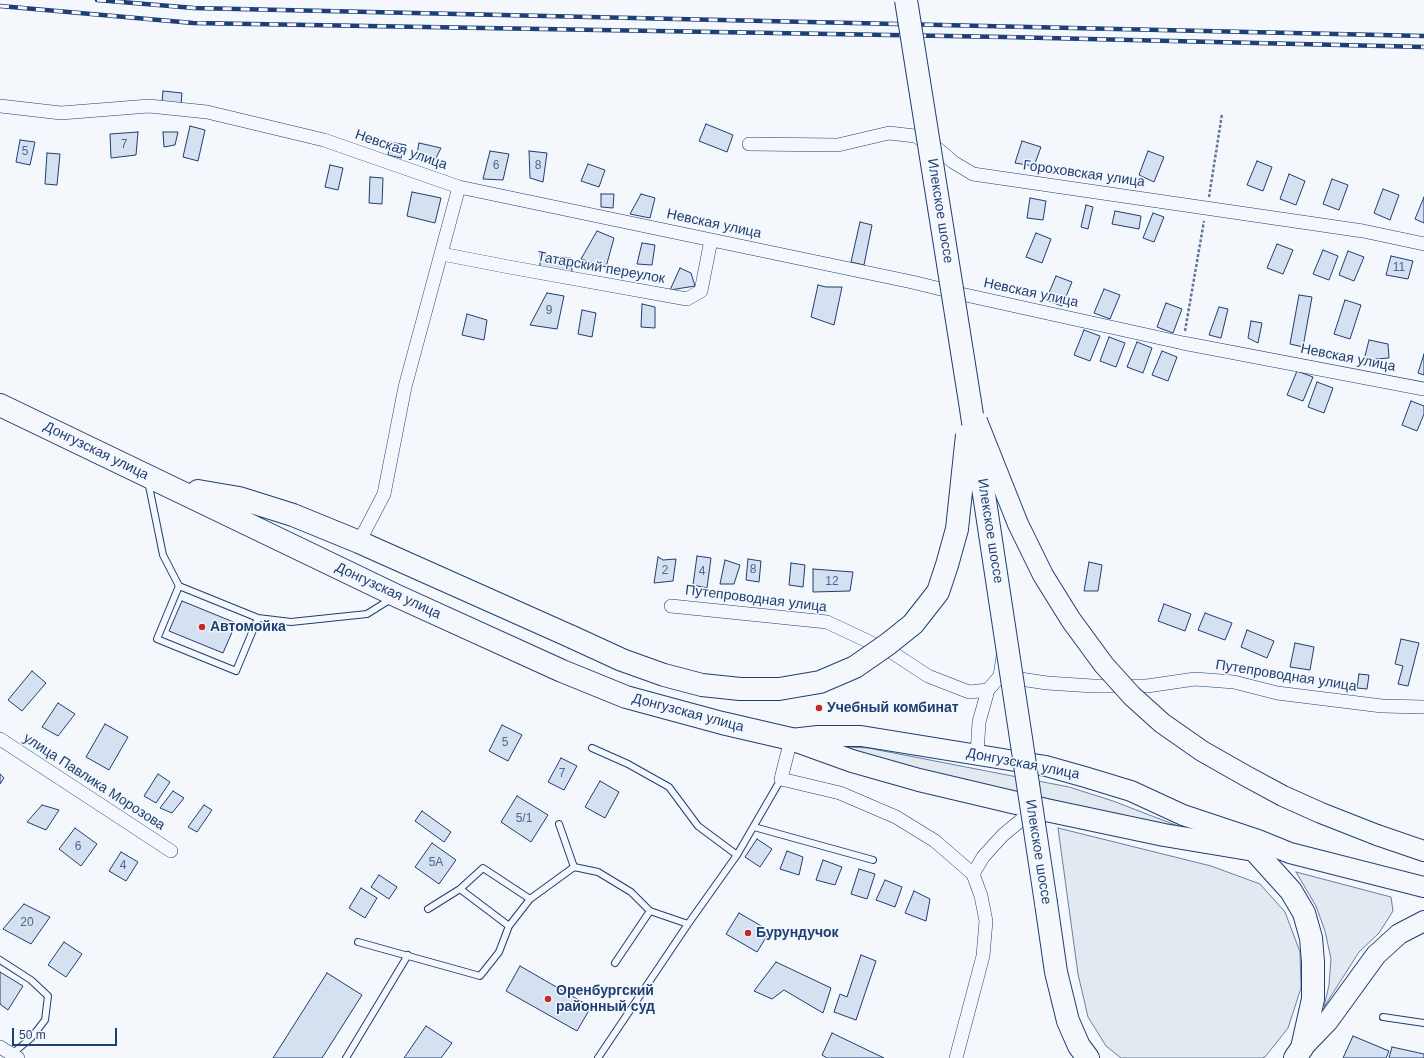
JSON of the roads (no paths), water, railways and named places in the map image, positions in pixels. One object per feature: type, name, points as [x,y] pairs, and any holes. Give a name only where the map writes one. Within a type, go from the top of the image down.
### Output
[{"type":"highway","name":"Илекское шоссе","points":[[906,0],[970,402],[1056,972],[1068,1020],[1079,1046],[1088,1058]]},
{"type":"highway","points":[[175,488],[239,498],[293,515],[359,542],[622,660],[664,675],[702,685],[740,690],[780,689],[820,682],[855,667],[913,624],[938,592],[957,529],[970,402]]},
{"type":"highway","name":"Донгузская улица","points":[[0,405],[397,596],[562,671],[626,697],[722,723],[791,739],[852,761],[919,780],[1046,810],[1164,835],[1254,850]]},
{"type":"highway","points":[[1254,850],[1291,891],[1304,913],[1311,938],[1314,962],[1313,999],[1299,1053]]},
{"type":"main road","points":[[970,402],[1018,524],[1043,574],[1071,620],[1104,665],[1132,696],[1162,723],[1202,751],[1283,796],[1377,835],[1424,851]]},
{"type":"main road","name":"Донгузская улица","points":[[791,739],[818,736],[861,736],[1046,766],[1131,792],[1183,815],[1258,840],[1290,853],[1424,887]]},
{"type":"main road","name":"Донгузская улица","points":[[1254,850],[1290,853]]},
{"type":"main road","points":[[1299,1053],[1328,1021],[1376,954],[1399,934],[1424,921]]},
{"type":"street","name":"Невская улица","points":[[0,106],[61,113],[149,106],[207,112],[324,140],[460,187],[912,282],[1183,343],[1424,389]]},
{"type":"street","name":"Гороховская улица","points":[[749,144],[838,145],[889,133],[915,136],[938,149],[953,162],[973,174],[1363,231],[1424,244]]},
{"type":"street","points":[[938,149],[961,294],[1008,628],[1000,676],[988,690],[979,722],[977,755]]},
{"type":"street","points":[[359,542],[384,494],[405,387],[460,187]]},
{"type":"street","name":"Татарский переулок","points":[[442,254],[687,299],[700,291],[711,240]]},
{"type":"street","name":"Путепроводная улица","points":[[671,606],[827,622],[893,653],[928,676],[969,692],[988,690]]},
{"type":"street","name":"Путепроводная улица","points":[[1000,676],[1047,684],[1094,686],[1147,686],[1195,679],[1234,682],[1277,693],[1382,706],[1424,707]]},
{"type":"street","name":"улица Павлика Морозова","points":[[0,739],[171,851]]},
{"type":"street","points":[[791,739],[782,779],[840,793],[896,817],[935,841],[973,874],[981,896],[986,921],[982,956],[956,1058]]},
{"type":"street","points":[[973,874],[983,857],[1003,835],[1020,820],[1046,810]]},
{"type":"street","points":[[0,1047],[15,1056]]},
{"type":"lane","points":[[147,475],[163,555],[179,586],[258,618],[291,622],[367,614],[397,596]]},
{"type":"lane","points":[[179,586],[157,639],[236,670],[258,618]]},
{"type":"lane","points":[[592,748],[628,764],[669,787],[698,826],[736,855]]},
{"type":"lane","points":[[598,1058],[736,855],[782,779]]},
{"type":"lane","points":[[559,824],[574,867]]},
{"type":"lane","points":[[754,827],[873,860]]},
{"type":"lane","points":[[358,942],[480,976],[499,952],[509,926],[530,899],[574,867],[598,872],[631,892],[650,911],[688,924]]},
{"type":"lane","points":[[428,909],[460,889],[483,868],[530,899]]},
{"type":"lane","points":[[460,889],[509,926]]},
{"type":"lane","points":[[615,963],[650,911]]},
{"type":"lane","points":[[346,1058],[408,956]]},
{"type":"lane","points":[[0,960],[30,980],[48,996],[45,1020],[15,1056]]},
{"type":"lane","points":[[1383,1017],[1424,1023]]},
{"type":"railway","points":[[97,0],[194,8],[1424,36]]},
{"type":"railway","points":[[0,6],[193,23],[1005,37],[1424,47]]},
{"type":"place","name":"Автомойка","points":[[202,627]]},
{"type":"place","name":"Учебный комбинат","points":[[819,708]]},
{"type":"place","name":"Бурундучок","points":[[748,933]]},
{"type":"place","name":"Оренбургский районный суд","points":[[548,999]]}]
